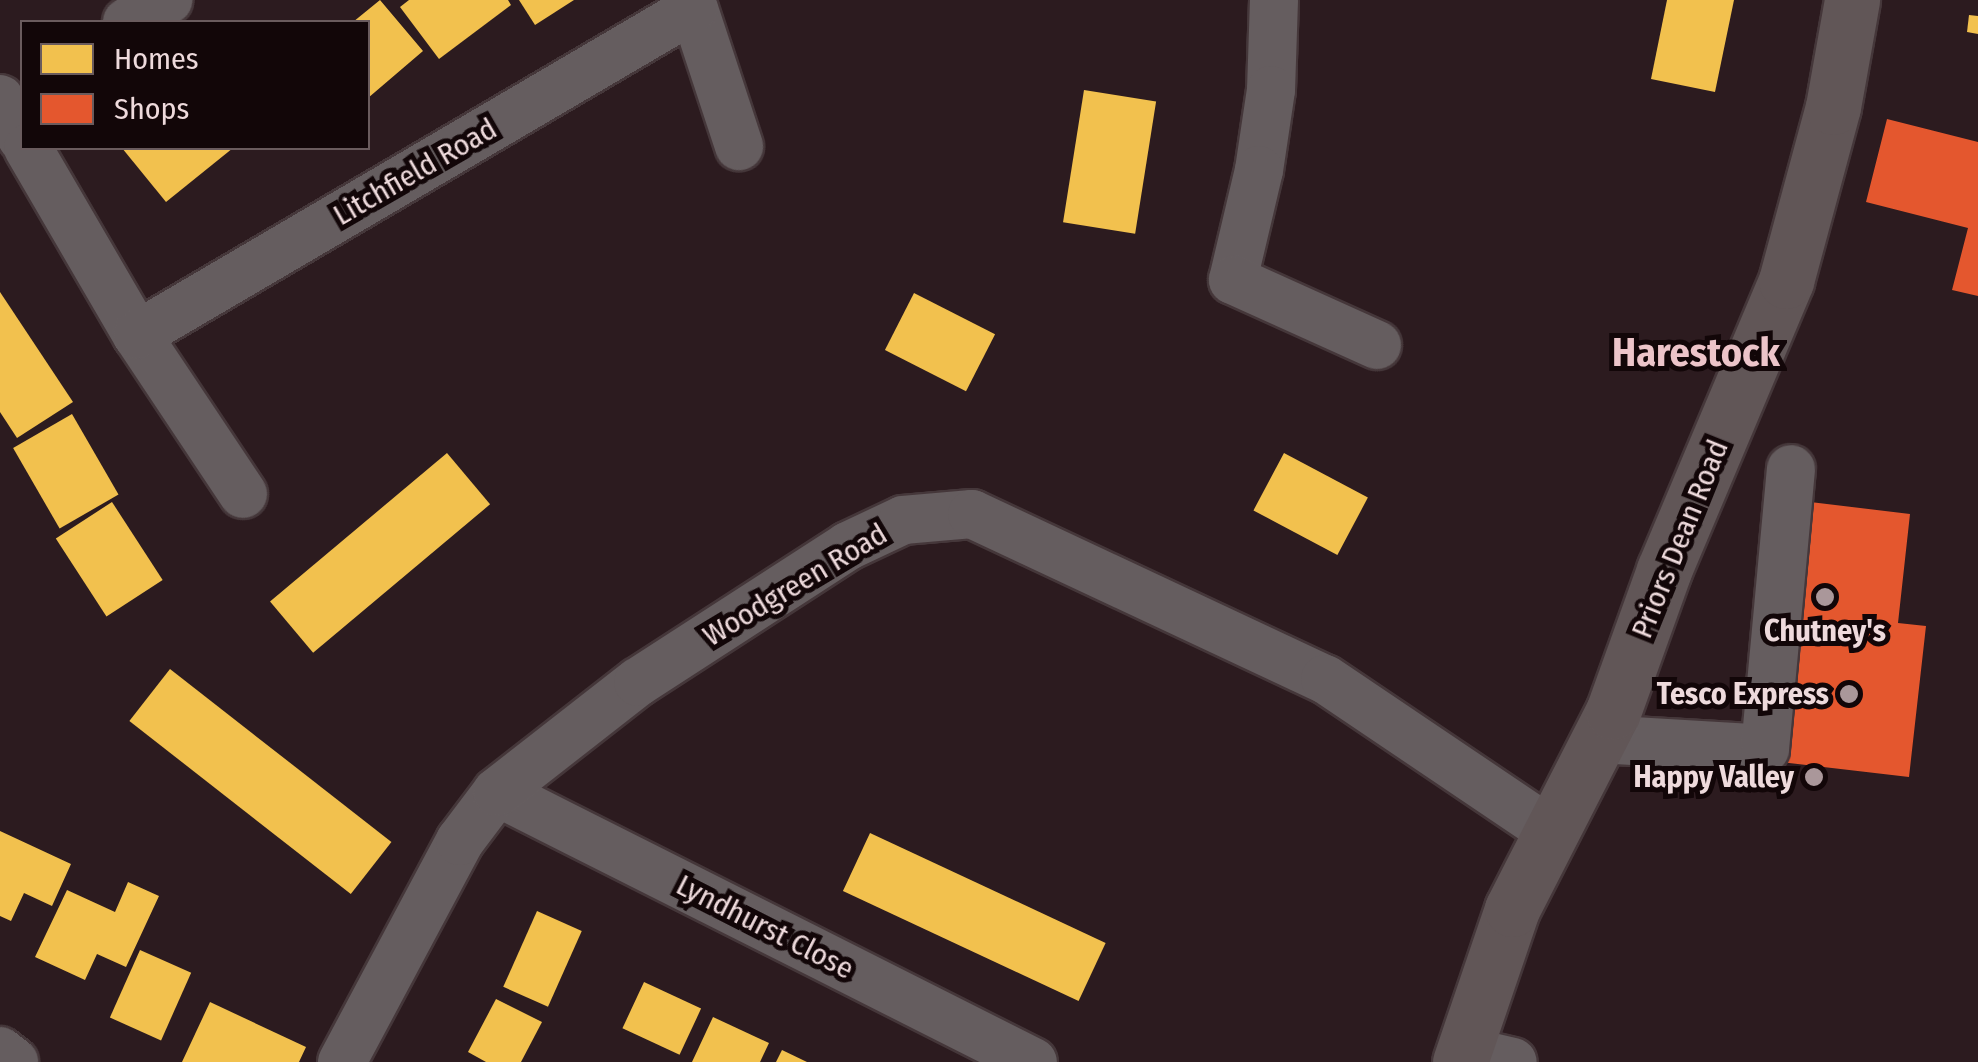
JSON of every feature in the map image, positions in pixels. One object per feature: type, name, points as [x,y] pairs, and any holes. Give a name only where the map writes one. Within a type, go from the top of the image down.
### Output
[{"type":"street","points":[[131,20],[168,0]]},
{"type":"street","points":[[1274,0],[1271,90],[1259,170],[1233,280],[1377,346]]},
{"type":"street","name":"Priors Dean Road","points":[[1478,1058],[1512,909],[1598,739],[1786,281],[1833,108],[1852,0]]},
{"type":"street","name":"Litchfield Road","points":[[136,335],[692,5],[739,146]]},
{"type":"street","points":[[0,96],[20,134]]},
{"type":"street","points":[[29,150],[136,335],[244,494]]},
{"type":"street","points":[[1598,739],[1766,749],[1791,468]]},
{"type":"street","name":"Woodgreen Road","points":[[342,1062],[460,841],[497,792],[638,682],[848,546],[903,520],[972,514],[1325,680],[1550,830]]},
{"type":"street","name":"Lyndhurst Close","points":[[497,792],[1033,1062]]},
{"type":"street","points":[[0,1051],[14,1062]]},
{"type":"building: Homes","points":[[380,0],[423,51],[370,96],[370,20],[355,20]]},
{"type":"building: Homes","points":[[409,0],[508,0],[511,5],[439,59],[400,7]]},
{"type":"building: Homes","points":[[519,0],[574,0],[535,25]]},
{"type":"building: Homes","points":[[1667,0],[1734,0],[1715,92],[1651,79]]},
{"type":"building: Homes","points":[[1969,15],[1978,16],[1978,34],[1967,32]]},
{"type":"building: Homes","points":[[1084,90],[1156,101],[1135,234],[1063,222]]},
{"type":"building: Homes","points":[[124,150],[231,150],[166,202]]},
{"type":"building: Homes","points":[[0,292],[73,402],[17,438],[0,412]]},
{"type":"building: Homes","points":[[914,293],[995,334],[966,391],[885,350]]},
{"type":"building: Homes","points":[[72,414],[118,495],[60,529],[13,448]]},
{"type":"building: Homes","points":[[447,453],[490,504],[313,653],[270,601]]},
{"type":"building: Homes","points":[[1284,453],[1368,498],[1337,555],[1253,510]]},
{"type":"building: Homes","points":[[112,502],[163,580],[106,616],[56,538]]},
{"type":"building: Homes","points":[[170,669],[391,842],[351,894],[129,721]]},
{"type":"building: Homes","points":[[0,831],[71,864],[52,906],[24,893],[11,921],[0,916]]},
{"type":"building: Homes","points":[[870,833],[1106,943],[1079,1001],[843,891]]},
{"type":"building: Homes","points":[[128,882],[159,896],[126,967],[97,954],[85,980],[35,957],[67,890],[115,912]]},
{"type":"building: Homes","points":[[537,911],[582,931],[548,1007],[503,987]]},
{"type":"building: Homes","points":[[140,950],[191,973],[161,1040],[110,1018]]},
{"type":"building: Homes","points":[[644,982],[701,1009],[680,1055],[622,1028]]},
{"type":"building: Homes","points":[[496,999],[542,1022],[521,1062],[486,1062],[468,1052]]},
{"type":"building: Homes","points":[[210,1002],[306,1047],[299,1062],[182,1062]]},
{"type":"building: Homes","points":[[713,1017],[769,1043],[760,1062],[692,1062]]},
{"type":"building: Homes","points":[[782,1050],[807,1062],[776,1062]]},
{"type":"building: Shops","points":[[1887,119],[1978,142],[1978,296],[1952,290],[1968,228],[1866,202]]},
{"type":"building: Shops","name":"Tesco Express","points":[[1802,501],[1910,514],[1898,623],[1926,626],[1909,777],[1772,761]]},
{"type":"place","name":"Chutney's","points":[[1825,597]]},
{"type":"place","name":"Tesco Express","points":[[1849,694]]},
{"type":"place","name":"Happy Valley","points":[[1814,777]]},
{"type":"district","name":"Harestock","points":[[1696,353]]}]
